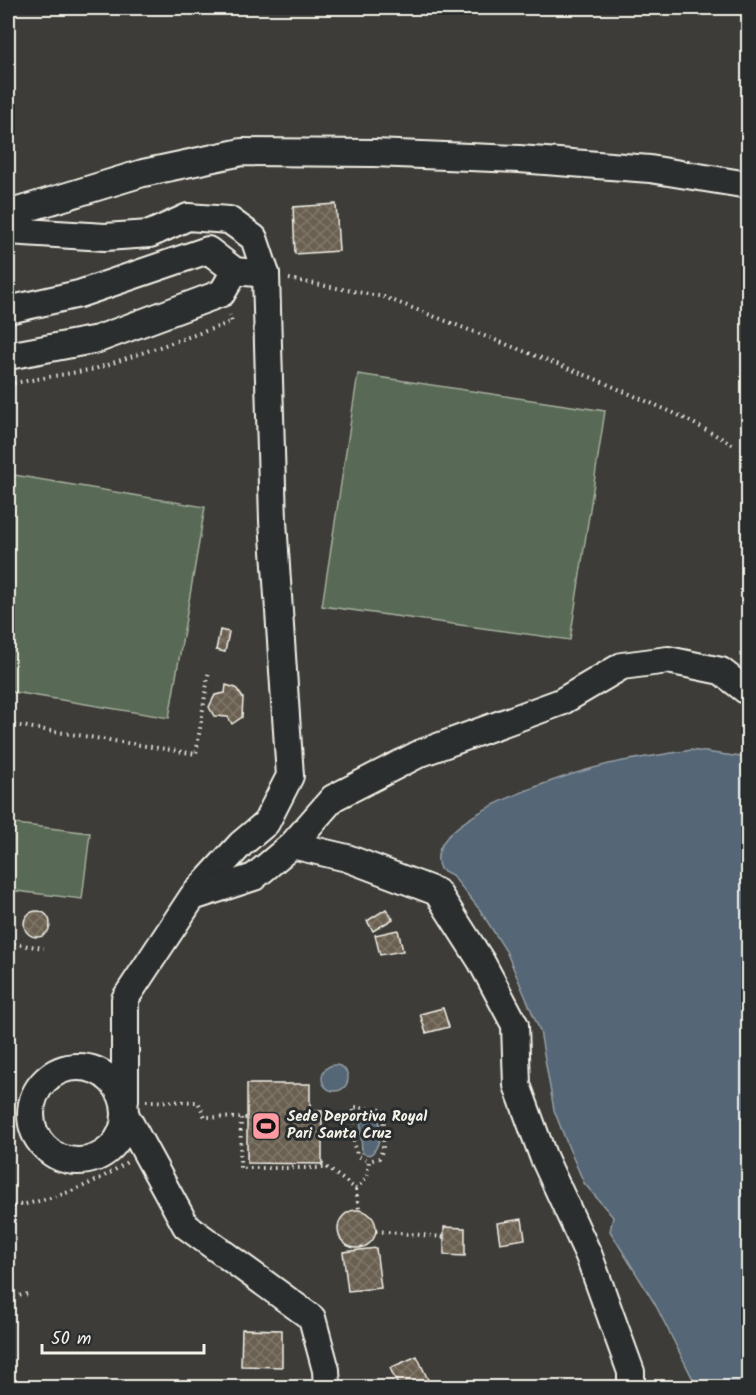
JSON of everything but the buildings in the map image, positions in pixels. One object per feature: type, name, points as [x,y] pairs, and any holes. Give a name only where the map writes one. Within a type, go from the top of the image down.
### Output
[{"type":"street","points":[[8,214],[143,173],[242,152],[374,153],[519,159],[650,169],[748,185]]},
{"type":"street","points":[[8,231],[105,237],[150,234],[188,217],[229,220],[254,238],[266,274],[273,520],[290,776],[266,824],[241,844],[193,896],[124,999],[125,1108],[123,1131],[115,1145],[103,1155],[88,1160],[72,1161],[57,1156],[44,1146],[35,1133],[31,1118],[19,1103],[38,1088],[48,1076],[62,1069],[78,1066],[93,1068],[107,1075],[118,1086],[125,1108],[145,1150],[186,1226],[312,1318],[326,1370],[327,1388]]},
{"type":"street","points":[[8,310],[79,294],[208,250],[235,271],[266,274]]},
{"type":"street","points":[[8,357],[98,339],[222,293],[235,271]]},
{"type":"street","points":[[193,896],[254,877],[292,845],[333,798],[421,753],[561,702],[622,666],[668,660],[721,671],[748,692]]},
{"type":"street","points":[[292,845],[347,858],[437,892],[481,961],[515,1025],[517,1084],[543,1156],[589,1256],[631,1372],[631,1388]]},
{"type":"path","points":[[266,274],[384,297],[593,378],[676,414],[736,446]]},
{"type":"path","points":[[8,724],[196,754],[209,670]]},
{"type":"path","points":[[8,923],[10,896]]},
{"type":"path","points":[[8,943],[44,948]]},
{"type":"path","points":[[125,1108],[198,1102],[205,1117],[247,1118]]},
{"type":"path","points":[[354,1107],[384,1109],[382,1149],[379,1158],[369,1161],[358,1156],[353,1143],[354,1107]]},
{"type":"path","points":[[241,1118],[240,1168],[329,1168]]},
{"type":"path","points":[[8,1207],[64,1195],[112,1173],[145,1150]]},
{"type":"path","points":[[356,1189],[367,1177],[369,1161]]},
{"type":"path","points":[[322,1164],[356,1189],[359,1210]]},
{"type":"path","points":[[376,1231],[444,1237]]},
{"type":"path","points":[[8,1298],[28,1294]]},
{"type":"green space","points":[[358,374],[605,411],[570,640],[322,606]]},
{"type":"green space","points":[[8,474],[205,507],[169,718],[8,691]]},
{"type":"green space","points":[[8,823],[90,833],[82,899],[8,890]]},
{"type":"water","points":[[691,750],[748,758],[748,1387],[697,1387],[655,1304],[610,1231],[613,1217],[584,1183],[554,1110],[540,1031],[506,951],[480,910],[452,875],[440,869],[439,851],[451,833],[473,816],[500,802],[586,770],[626,760]]},
{"type":"water","points":[[335,1065],[344,1069],[348,1078],[344,1087],[335,1091],[326,1087],[322,1078],[326,1069]]},
{"type":"water","points":[[360,1114],[379,1114],[379,1142],[370,1155],[362,1153]]},
{"type":"place","name":"Sede Deportiva Royal Pari Santa Cruz","points":[[266,1126]]}]
